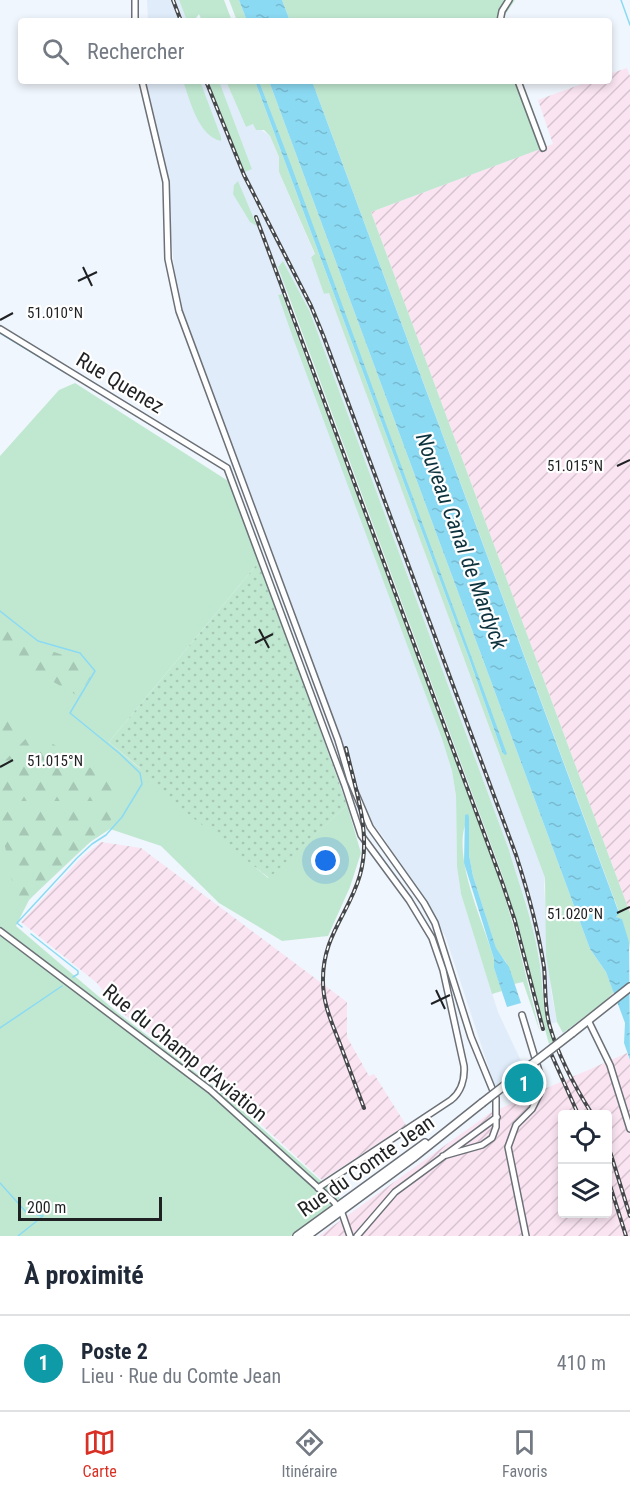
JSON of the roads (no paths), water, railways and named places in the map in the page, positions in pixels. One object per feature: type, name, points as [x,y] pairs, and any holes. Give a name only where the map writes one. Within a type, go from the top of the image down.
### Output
[{"type":"main road","name":"Rue du Comte Jean","points":[[307,1236],[410,1153],[483,1103],[630,987]]},
{"type":"main road","name":"Rue du Comte Jean","points":[[297,1236],[339,1209]]},
{"type":"street","points":[[135,0],[135,18]]},
{"type":"street","points":[[501,18],[509,0]]},
{"type":"street","points":[[143,84],[165,178],[168,259],[179,311],[362,810],[377,839],[427,907],[439,932],[471,1037],[494,1092],[497,1117],[495,1134],[487,1142],[443,1156]]},
{"type":"street","points":[[519,84],[543,148]]},
{"type":"street","name":"Rue Quenez","points":[[0,329],[224,465],[229,471],[345,786],[359,831],[420,916],[432,938],[442,966],[464,1066],[462,1086],[456,1096],[318,1188]]},
{"type":"street","name":"Rue du Champ d'Aviation","points":[[0,931],[210,1089],[339,1209]]},
{"type":"street","points":[[522,1015],[542,1081],[540,1093],[532,1109],[516,1125],[508,1147],[526,1236]]},
{"type":"street","points":[[588,1020],[610,1065],[630,1129]]},
{"type":"street","points":[[357,1236],[391,1195],[497,1117]]},
{"type":"street","points":[[339,1209],[350,1236]]},
{"type":"water","points":[[239,0],[282,0],[289,18],[246,18]]},
{"type":"water","points":[[256,84],[260,84],[291,165],[507,754],[505,755]]},
{"type":"water","name":"Nouveau Canal de Mardyck","points":[[270,84],[313,84],[619,913],[616,917],[622,919],[629,942],[630,1060],[624,1043],[625,1023],[606,972],[590,949]]},
{"type":"water","points":[[468,814],[469,855],[473,876],[496,948],[509,967],[521,1003],[507,1007],[464,863],[465,815]]},
{"type":"waterway","points":[[621,0],[630,25]]},
{"type":"waterway","points":[[0,333],[66,373]]},
{"type":"waterway","points":[[0,611],[38,641],[80,653],[95,671],[70,713],[140,773],[142,784],[122,817],[106,835],[77,858],[17,923],[22,927]]},
{"type":"waterway","points":[[31,934],[78,971],[78,974],[73,977]]},
{"type":"waterway","points":[[0,1028],[62,986]]},
{"type":"waterway","points":[[0,1183],[26,1212],[43,1216],[18,1236]]},
{"type":"railway","points":[[173,0],[180,18]]},
{"type":"railway","points":[[207,84],[244,175],[311,306],[323,335],[516,855],[539,939],[550,1027],[568,1072],[590,1110]]},
{"type":"railway","points":[[256,217],[502,882],[515,921],[543,1029]]},
{"type":"railway","points":[[346,748],[361,811],[363,859],[355,889],[327,951],[323,990],[331,1021],[364,1108]]},
{"type":"railway","points":[[549,1049],[576,1110]]},
{"type":"railway","points":[[612,1158],[630,1216]]},
{"type":"railway","points":[[612,1192],[626,1236]]},
{"type":"place","name":"Poste 2","points":[[524,1083]]}]
